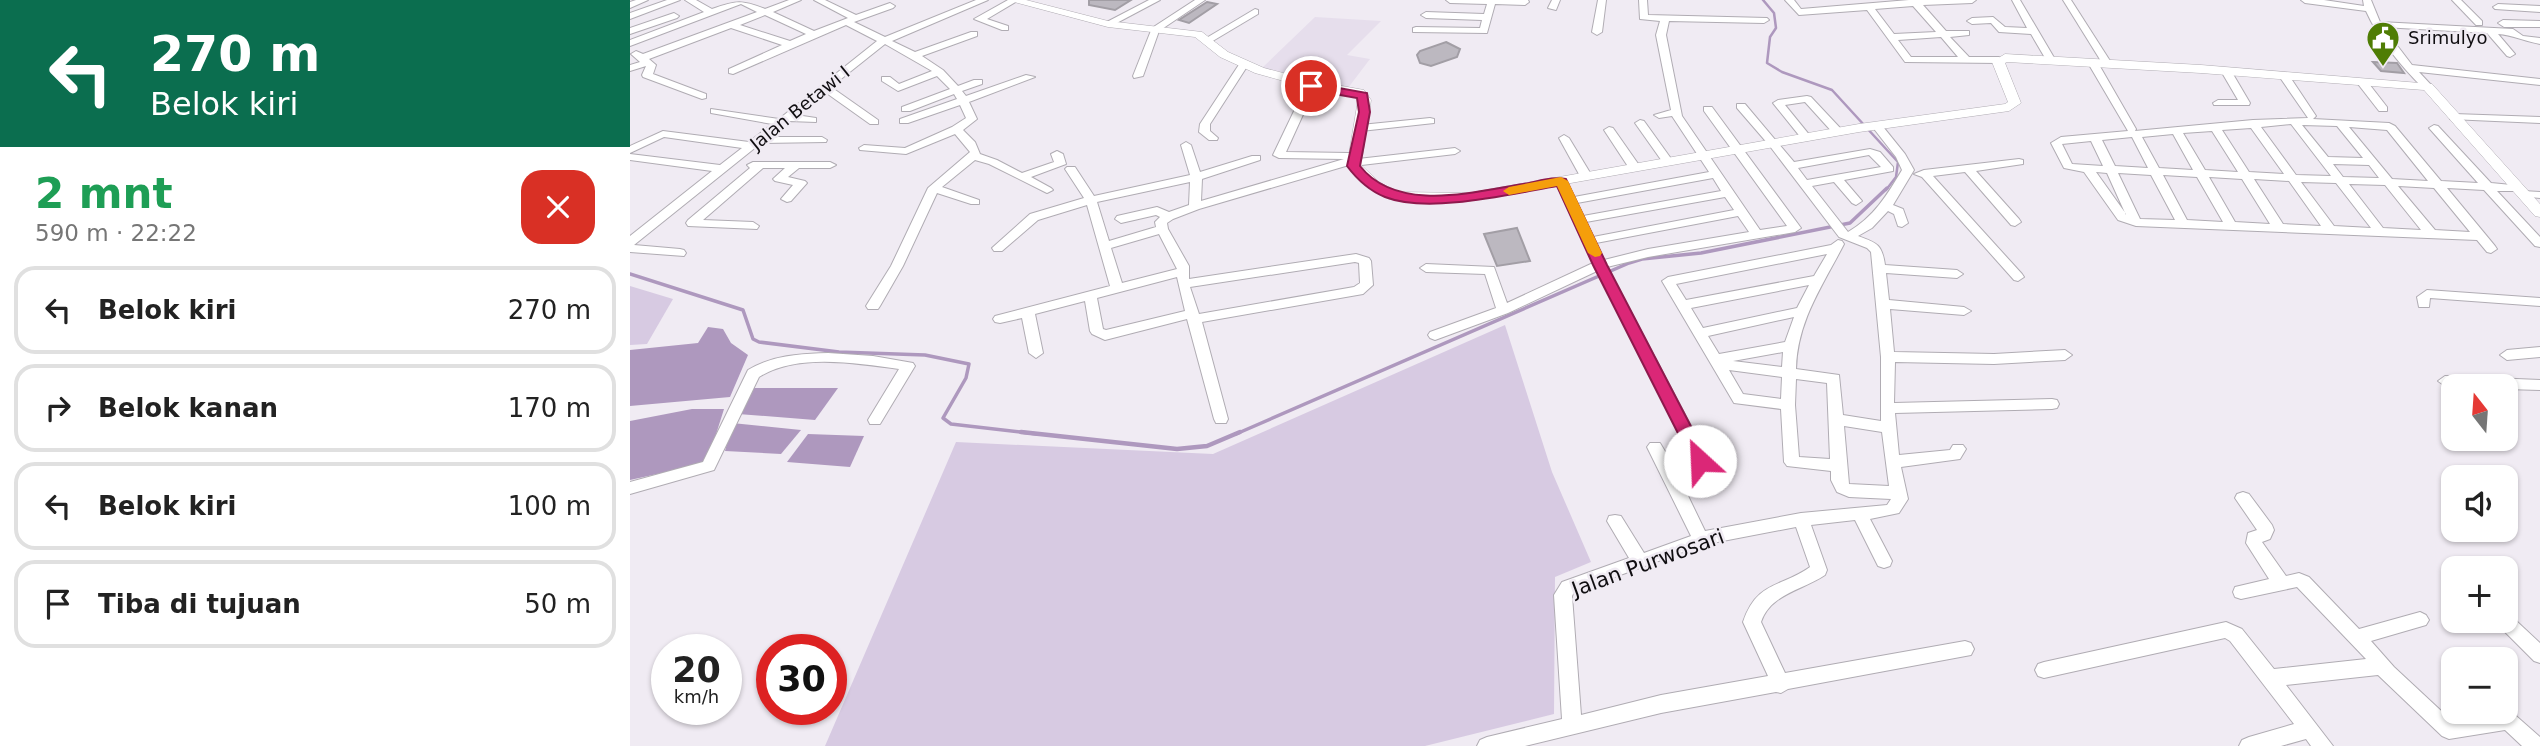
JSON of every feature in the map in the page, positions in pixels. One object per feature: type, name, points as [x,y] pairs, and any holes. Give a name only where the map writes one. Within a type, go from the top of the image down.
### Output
[{"type":"street","points":[[630,5],[645,0]]},
{"type":"street","points":[[630,16],[676,0]]},
{"type":"street","points":[[688,0],[712,12]]},
{"type":"street","points":[[636,54],[797,0]]},
{"type":"street","points":[[818,0],[939,72],[959,90],[972,120],[906,151],[863,148]]},
{"type":"street","name":"Jalan Betawi I","points":[[630,242],[883,41],[984,0]]},
{"type":"street","points":[[1005,28],[979,19],[1014,0],[1108,24],[1198,34],[1209,40],[1221,53],[1243,65],[1276,77],[1363,96],[1365,100],[1361,128],[1353,160],[1358,172],[1388,194],[1407,198],[1469,197],[1738,150],[1773,143],[1801,132],[1838,131],[2012,106],[2015,103],[1999,60]]},
{"type":"street","points":[[1108,24],[1156,0]]},
{"type":"street","points":[[1138,76],[1155,30],[1201,0]]},
{"type":"street","points":[[1450,0],[1525,2]]},
{"type":"street","points":[[1597,32],[1602,0]]},
{"type":"street","points":[[1643,0],[1643,17],[1764,20]]},
{"type":"street","points":[[1789,0],[1799,12],[1888,2],[1972,0]]},
{"type":"street","points":[[2015,0],[2051,61]]},
{"type":"street","points":[[2067,0],[2107,64]]},
{"type":"street","points":[[2305,0],[2490,31],[2540,24]]},
{"type":"street","points":[[2456,0],[2479,23]]},
{"type":"street","points":[[630,68],[636,54],[687,22],[746,1],[814,34]]},
{"type":"street","points":[[1416,30],[1482,32],[1486,30],[1492,1]]},
{"type":"street","points":[[1914,1],[1965,59]]},
{"type":"street","points":[[2495,4],[2540,9]]},
{"type":"street","points":[[2495,4],[2520,38],[2540,41]]},
{"type":"street","points":[[1868,5],[1905,57],[1910,60],[2093,63],[2422,86]]},
{"type":"street","points":[[658,6],[687,22]]},
{"type":"street","points":[[733,71],[814,34],[890,6]]},
{"type":"street","points":[[1726,19],[1749,9]]},
{"type":"street","points":[[2368,11],[2479,23],[2503,23],[2515,28]]},
{"type":"street","points":[[2368,11],[2422,86],[2454,117],[2540,213]]},
{"type":"street","points":[[1209,40],[1255,12]]},
{"type":"street","points":[[1426,15],[1489,17]]},
{"type":"street","points":[[633,28],[674,16]]},
{"type":"street","points":[[1665,19],[1660,34],[1676,112],[1756,234]]},
{"type":"street","points":[[1972,21],[1993,20],[2002,30],[2034,31]]},
{"type":"street","points":[[732,24],[791,45]]},
{"type":"street","points":[[2490,31],[2510,54]]},
{"type":"street","points":[[1893,37],[1966,33]]},
{"type":"street","points":[[913,56],[974,34]]},
{"type":"street","points":[[636,54],[652,66],[649,76],[702,96]]},
{"type":"street","points":[[2093,63],[2156,171],[2183,224]]},
{"type":"street","points":[[1213,138],[1203,132],[1205,124],[1243,65]]},
{"type":"street","points":[[2409,68],[2540,82]]},
{"type":"street","points":[[2218,103],[2245,103],[2225,71]]},
{"type":"street","points":[[886,79],[901,91],[939,72]]},
{"type":"street","points":[[2284,76],[2311,116]]},
{"type":"street","points":[[904,121],[1030,78]]},
{"type":"street","points":[[905,109],[978,82]]},
{"type":"street","points":[[2362,82],[2383,109]]},
{"type":"street","points":[[1311,86],[1279,155],[1353,160],[1455,151]]},
{"type":"street","points":[[825,88],[874,122]]},
{"type":"street","points":[[1801,132],[1777,103],[1807,99],[1838,131]]},
{"type":"street","points":[[1717,362],[1789,374],[1834,375],[1839,480],[1843,488],[1849,491],[1899,493],[1887,408],[1888,357],[1877,251],[1871,245],[1840,233],[1791,166],[1741,106]]},
{"type":"street","points":[[1435,335],[1648,253],[1796,228],[1708,109]]},
{"type":"street","points":[[715,111],[812,120]]},
{"type":"street","points":[[1659,115],[1676,112]]},
{"type":"street","points":[[2454,117],[2540,120]]},
{"type":"street","points":[[1361,128],[1430,121]]},
{"type":"street","points":[[2491,249],[2434,183],[2390,128],[2383,125],[2294,121],[2253,123],[2177,132],[2134,132],[2096,139],[2056,142],[2068,166],[2087,168],[2434,183],[2493,186],[2540,195]]},
{"type":"street","points":[[2294,121],[2380,232]]},
{"type":"street","points":[[1640,123],[1668,162]]},
{"type":"street","points":[[2253,123],[2330,230]]},
{"type":"street","points":[[2340,124],[2431,234]]},
{"type":"street","points":[[1743,415],[1738,399],[1669,280],[1868,225],[1886,206],[1900,169],[1901,156],[1875,125]]},
{"type":"street","points":[[2215,128],[2278,228]]},
{"type":"street","points":[[2434,128],[2493,186],[2539,243]]},
{"type":"street","points":[[873,306],[897,267],[934,188],[974,156],[975,150],[971,144],[956,129]]},
{"type":"street","points":[[1609,130],[1636,168]]},
{"type":"street","points":[[2177,132],[2231,226]]},
{"type":"street","points":[[630,150],[663,134],[756,143],[822,140]]},
{"type":"street","points":[[1564,138],[1586,176]]},
{"type":"street","points":[[2096,139],[2136,222]]},
{"type":"street","points":[[1186,145],[1196,177],[1195,206]]},
{"type":"street","points":[[1791,166],[1870,152],[1900,169]]},
{"type":"street","points":[[1023,176],[1060,164],[1057,155]]},
{"type":"street","points":[[974,156],[1023,176],[1047,190]]},
{"type":"street","points":[[630,157],[727,167],[830,165]]},
{"type":"street","points":[[998,248],[1034,217],[1091,200],[1196,177],[1256,158]]},
{"type":"street","points":[[1220,419],[1182,278],[1183,266],[1162,229],[1161,222],[1195,206],[1353,160]]},
{"type":"street","points":[[2324,160],[2371,162]]},
{"type":"street","points":[[1805,184],[1900,169],[1924,173],[2019,162]]},
{"type":"street","points":[[786,200],[801,183],[779,179],[796,164]]},
{"type":"street","points":[[753,226],[692,223],[760,165]]},
{"type":"street","points":[[1968,168],[2015,222]]},
{"type":"street","points":[[2087,168],[2122,217],[2136,222],[2480,236]]},
{"type":"street","points":[[1071,169],[1091,200],[1117,288]]},
{"type":"street","points":[[1924,173],[2018,277]]},
{"type":"street","points":[[1571,201],[1715,174]]},
{"type":"street","points":[[1837,179],[1856,201]]},
{"type":"street","points":[[1561,181],[1701,460],[1668,470]]},
{"type":"street","points":[[934,188],[975,202]]},
{"type":"street","points":[[1580,220],[1728,193]]},
{"type":"street","points":[[1886,206],[1899,212],[1902,223]]},
{"type":"street","points":[[1121,219],[1157,211],[1169,216]]},
{"type":"street","points":[[1589,241],[1741,212]]},
{"type":"street","points":[[1104,246],[1162,229]]},
{"type":"street","points":[[1838,466],[1792,462],[1788,405],[1790,346],[1803,310],[1840,233]]},
{"type":"street","points":[[630,248],[680,253]]},
{"type":"street","points":[[1000,319],[1028,312],[1090,295],[1117,288],[1356,258],[1365,261],[1367,285],[1363,290],[1193,316],[1105,335],[1097,331],[1090,295]]},
{"type":"street","points":[[1426,268],[1490,270],[1503,310]]},
{"type":"street","points":[[1880,269],[1957,274]]},
{"type":"street","points":[[1683,305],[1820,279]]},
{"type":"street","points":[[2424,304],[2423,297],[2427,294],[2540,302]]},
{"type":"street","points":[[1884,304],[1965,312]]},
{"type":"street","points":[[1699,332],[1803,310]]},
{"type":"street","points":[[1028,312],[1036,353]]},
{"type":"street","points":[[1717,362],[1790,346]]},
{"type":"street","points":[[2507,355],[2540,352]]},
{"type":"street","points":[[1888,357],[1994,359],[2065,355]]},
{"type":"street","points":[[630,488],[709,466],[753,374],[766,365],[800,359],[884,362],[908,366],[875,420]]},
{"type":"street","points":[[2518,384],[2540,385]]},
{"type":"street","points":[[1738,399],[1788,405]]},
{"type":"street","points":[[1887,408],[2052,404]]},
{"type":"street","points":[[1836,419],[1890,428]]},
{"type":"street","points":[[1654,447],[1668,470],[1700,539]]},
{"type":"street","points":[[1893,462],[1955,455],[1958,449]]},
{"type":"street","name":"Jalan Purwosari","points":[[1572,724],[1565,591],[1569,587],[1700,539],[1801,519],[1860,515],[1893,509],[1900,499],[1899,493]]},
{"type":"street","points":[[2243,498],[2266,530],[2264,534],[2254,538],[2254,543],[2282,584]]},
{"type":"street","points":[[1860,515],[1884,561]]},
{"type":"street","points":[[1781,685],[1752,622],[1757,608],[1766,597],[1819,570],[1801,519]]},
{"type":"street","points":[[1615,521],[1640,561]]},
{"type":"street","points":[[2241,592],[2303,582],[2449,730],[2508,721],[2536,746]]},
{"type":"street","points":[[2357,637],[2420,620]]},
{"type":"street","points":[[2044,670],[2226,630],[2236,635],[2323,746]]},
{"type":"street","points":[[2517,633],[2540,655]]},
{"type":"street","points":[[1487,746],[1668,703],[1781,685],[1965,649]]},
{"type":"street","points":[[2270,678],[2381,666],[2386,668]]},
{"type":"street","points":[[2249,746],[2309,729]]},
{"type":"shaded area","points":[[1315,17],[1381,21],[1347,55],[1370,59],[1348,88],[1262,68]]},
{"type":"shaded area","points":[[630,286],[673,299],[647,344],[630,345]]},
{"type":"shaded area","points":[[1505,325],[1552,472],[1591,562],[1555,577],[1554,714],[1425,746],[825,746],[834,725],[847,725],[847,695],[956,442],[1213,454]]},
{"type":"shaded area","points":[[708,327],[723,329],[731,343],[748,355],[730,397],[630,406],[630,350],[698,343]]},
{"type":"shaded area","points":[[749,388],[838,388],[815,420],[738,414]]},
{"type":"shaded area","points":[[692,409],[724,409],[707,463],[630,480],[630,421]]},
{"type":"shaded area","points":[[732,423],[801,430],[781,454],[725,451]]},
{"type":"shaded area","points":[[808,434],[864,436],[850,467],[787,462]]},
{"type":"building","points":[[1089,0],[1131,0],[1115,10],[1089,5]]},
{"type":"building","points":[[1207,2],[1217,4],[1189,23],[1179,20]]},
{"type":"building","points":[[1446,42],[1460,49],[1457,57],[1431,66],[1420,63],[1417,55],[1420,51]]},
{"type":"building","points":[[2373,62],[2397,63],[2404,73],[2381,71]]},
{"type":"building","points":[[1517,228],[1530,261],[1497,266],[1484,234]]},
{"type":"waterway","points":[[1763,0],[1774,13],[1776,28],[1770,37],[1767,63],[1782,72],[1832,90],[1898,162],[1896,177],[1886,190]]},
{"type":"waterway","points":[[1236,434],[1629,263],[1642,259],[1701,253],[1850,223],[1887,188]]},
{"type":"waterway","points":[[630,274],[743,310],[753,339],[759,342],[839,352],[925,355],[969,364],[966,378],[943,418],[951,424],[1037,434]]},
{"type":"waterway","points":[[1021,432],[1177,449],[1207,446],[1240,432]]},
{"type":"slow traffic","points":[[1509,191],[1561,181],[1595,253]]},
{"type":"place","name":"Srimulyo","points":[[2383,68]]},
{"type":"route","points":[[1311,86],[1359,93],[1363,96],[1364,112],[1354,166],[1374,186],[1388,194],[1417,198],[1469,197],[1561,181],[1600,265],[1700,461]]}]
